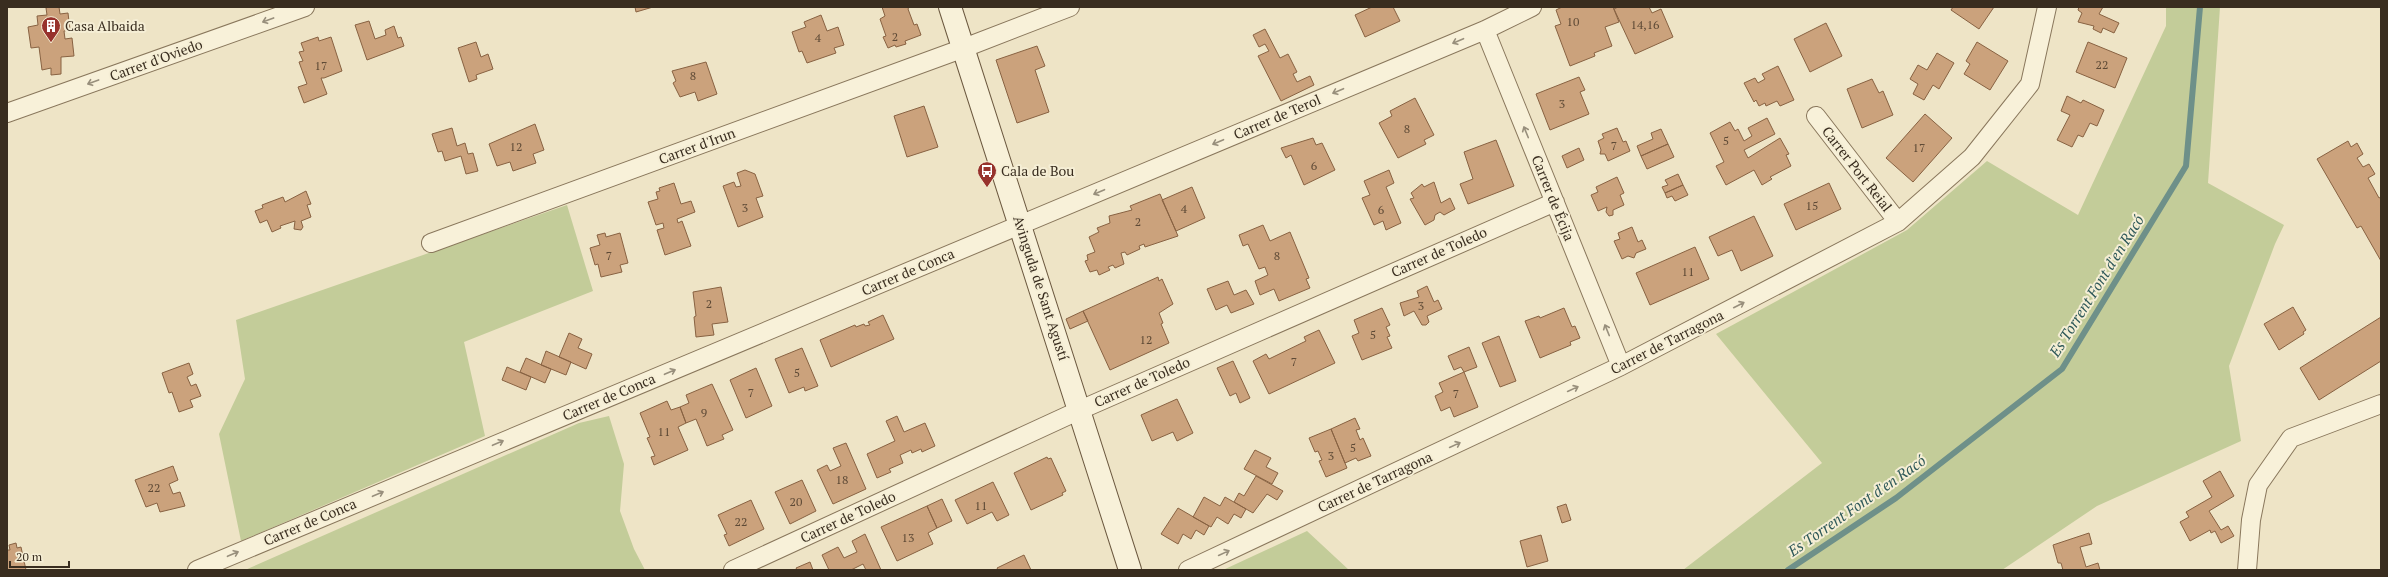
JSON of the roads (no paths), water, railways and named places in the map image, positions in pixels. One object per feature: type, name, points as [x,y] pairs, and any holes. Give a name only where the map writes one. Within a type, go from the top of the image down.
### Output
[{"type":"street","name":"Carrer d'Oviedo","points":[[7,113],[305,7]]},
{"type":"street","name":"Avinguda de Sant Agustí","points":[[950,7],[1021,225],[1130,570]]},
{"type":"street","name":"Carrer d'Irun","points":[[431,243],[964,48],[1070,7]]},
{"type":"street","name":"Carrer de Terol","points":[[1021,225],[1485,30],[1532,7]]},
{"type":"street","name":"Carrer de Tarragona","points":[[1188,570],[1621,366],[1898,222],[1972,157],[2030,84],[2047,7]]},
{"type":"street","name":"Carrer de Écija","points":[[1485,30],[1621,366]]},
{"type":"street","name":"Carrer Port Reial","points":[[1816,116],[1898,222]]},
{"type":"street","name":"Carrer de Toledo","points":[[733,570],[1080,410],[1555,202]]},
{"type":"street","name":"Carrer de Conca","points":[[197,570],[1021,225]]},
{"type":"street","points":[[2247,570],[2251,520],[2258,485],[2291,438],[2381,404]]},
{"type":"waterway","name":"Es Torrent Font d'en Racó","points":[[1788,570],[1896,498],[2062,369],[2186,166],[2200,7]]},
{"type":"place","name":"Casa Albaida","points":[[51,43]]},
{"type":"place","name":"Cala de Bou","points":[[987,188]]}]
